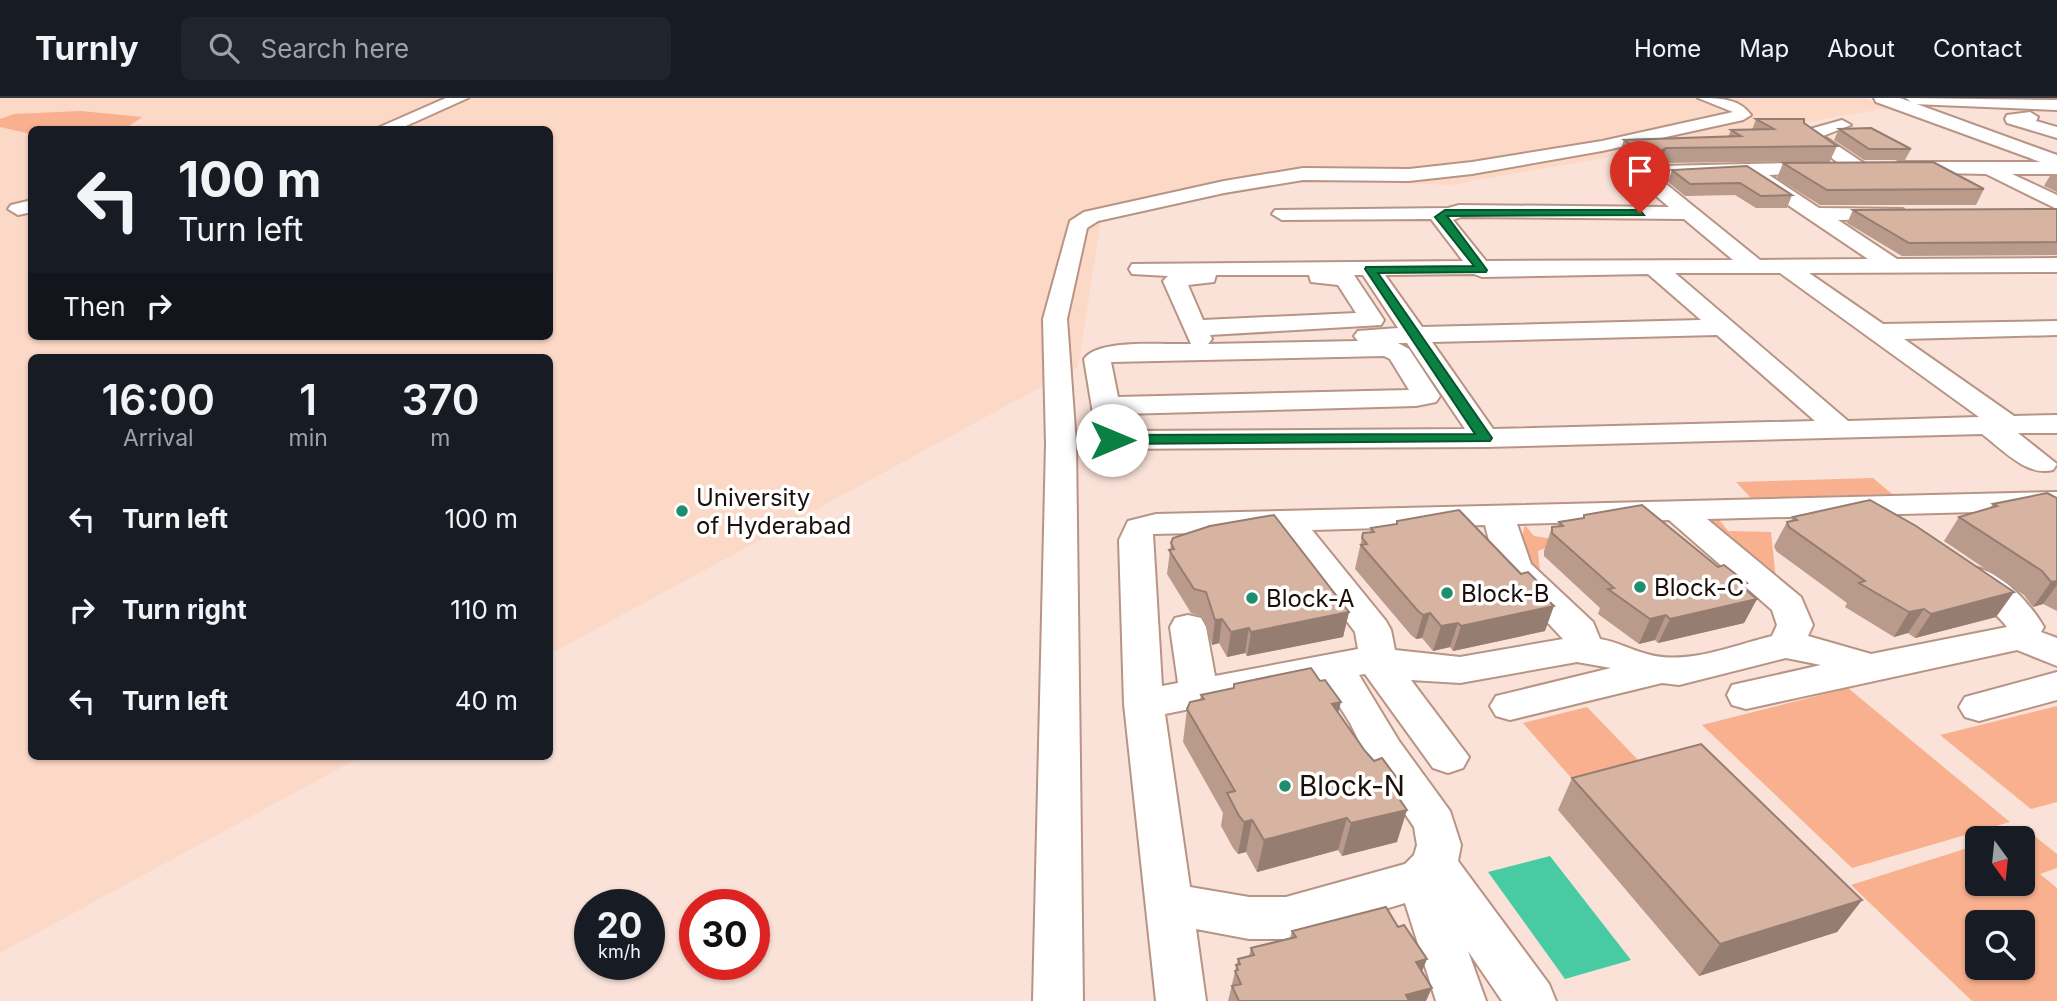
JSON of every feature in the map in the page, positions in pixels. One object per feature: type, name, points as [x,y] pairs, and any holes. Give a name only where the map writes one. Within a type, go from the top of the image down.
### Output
[{"type":"main road","points":[[1883,98],[2057,162]]},
{"type":"main road","points":[[1912,99],[2057,152]]},
{"type":"street","points":[[390,126],[460,98]]},
{"type":"street","points":[[1058,1001],[1061,444],[1055,319],[1077,225],[1091,216],[1224,187],[1303,174],[1409,175],[1453,171],[1602,146],[1743,115],[1738,108],[1706,98]]},
{"type":"street","points":[[1912,99],[2057,106]]},
{"type":"street","points":[[2057,113],[2013,119],[2057,133]]},
{"type":"street","points":[[1842,125],[1808,135],[1871,168]]},
{"type":"street","points":[[1986,167],[2057,203]]},
{"type":"street","points":[[1754,266],[1648,179],[1661,172],[1747,169],[2057,168]]},
{"type":"street","points":[[1747,169],[1890,264]]},
{"type":"street","points":[[1282,214],[1459,211],[1692,213]]},
{"type":"street","points":[[1445,213],[1440,217],[1482,270]]},
{"type":"street","points":[[1818,214],[1911,213]]},
{"type":"street","points":[[2031,213],[2057,213]]},
{"type":"street","points":[[1140,269],[1482,270],[1890,264],[2057,265]]},
{"type":"street","points":[[1785,266],[1878,332],[1999,426],[2042,464]]},
{"type":"street","points":[[1654,267],[1840,428]]},
{"type":"street","points":[[1370,269],[1485,438]]},
{"type":"street","points":[[1106,340],[1372,320],[1347,281],[1340,277],[1175,279],[1196,333]]},
{"type":"street","points":[[1196,333],[1415,335],[1724,327]]},
{"type":"street","points":[[1878,332],[2057,328]]},
{"type":"street","points":[[1107,406],[1426,396],[1400,354],[1392,348],[1109,354],[1097,359],[1107,406],[1105,440],[1485,438],[2057,424]]},
{"type":"street","points":[[1181,1001],[1144,704],[1135,540],[1139,528],[1156,524],[2055,502]]},
{"type":"street","points":[[1864,505],[1910,536]]},
{"type":"street","points":[[1676,510],[1788,606],[1796,625],[1786,645]]},
{"type":"street","points":[[1499,516],[1506,553],[1514,569],[1580,631],[1582,641],[1577,649]]},
{"type":"street","points":[[1288,521],[1374,630],[1377,646],[1354,664]]},
{"type":"street","points":[[1944,559],[2010,605],[2025,628],[2020,637]]},
{"type":"street","points":[[1188,626],[1199,694]]},
{"type":"street","points":[[1746,695],[2020,637],[2057,653]]},
{"type":"street","points":[[1144,704],[1354,664],[1460,670],[1577,649],[1613,654],[1641,667],[1658,671],[1679,672],[1786,645],[1816,650],[1871,667]]},
{"type":"street","points":[[1354,664],[1448,757]]},
{"type":"street","points":[[1354,664],[1368,719],[1383,750],[1435,823],[1439,845],[1428,872],[1461,1001]]},
{"type":"street","points":[[1510,706],[1658,671]]},
{"type":"street","points":[[1979,707],[2057,686]]},
{"type":"street","points":[[1168,904],[1249,918],[1286,918],[1428,872]]},
{"type":"street","points":[[1428,872],[1531,1001]]},
{"type":"shaded area","name":"University of Hyderabad","points":[[0,98],[1865,98],[1887,108],[1450,185],[1302,180],[1101,220],[1078,367],[553,652],[553,354],[28,354],[28,760],[355,760],[0,953]]},
{"type":"shaded area","points":[[81,111],[142,117],[129,126],[28,126],[28,133],[0,127],[0,119],[14,114]]},
{"type":"shaded area","points":[[1873,478],[1892,494],[1751,498],[1736,482]]},
{"type":"shaded area","points":[[1717,517],[1728,531],[1771,532],[1776,580],[1707,520]]},
{"type":"shaded area","points":[[1525,525],[1534,536],[1553,539],[1555,544],[1538,551],[1540,572],[1524,550],[1522,539]]},
{"type":"shaded area","points":[[1848,688],[2010,822],[1996,826],[1965,826],[1965,835],[1852,868],[1702,725]]},
{"type":"shaded area","points":[[2057,706],[2057,802],[2031,809],[1940,735]]},
{"type":"shaded area","points":[[1587,707],[1641,763],[1574,781],[1523,723]]},
{"type":"shaded area","points":[[2035,836],[2057,854],[2057,868],[2040,874],[2057,888],[2057,1001],[1972,1001],[1851,885],[1965,849],[1965,896],[2035,896]]},
{"type":"shaded area","points":[[1550,856],[1631,960],[1565,979],[1488,872]]},
{"type":"building","points":[[1756,119],[1804,119],[1804,123],[1837,146],[1666,148],[1650,157],[1624,140],[1741,136],[1731,130],[1774,129]]},
{"type":"building","points":[[1871,128],[1911,149],[1869,149],[1839,129]]},
{"type":"building","points":[[1933,162],[1984,189],[1827,190],[1783,163]]},
{"type":"building","points":[[1747,166],[1792,195],[1761,196],[1740,183],[1690,184],[1672,170]]},
{"type":"building","points":[[2057,209],[2057,242],[1909,243],[1853,210]]},
{"type":"building","points":[[2047,493],[2057,498],[2057,581],[2051,582],[2042,571],[1959,517],[1997,506],[1993,504]]},
{"type":"building","points":[[1870,500],[1916,526],[2014,592],[1931,614],[1924,609],[1909,612],[1859,583],[1865,581],[1789,527],[1787,522],[1797,520],[1793,517]]},
{"type":"building","points":[[1642,505],[1718,567],[1724,565],[1747,583],[1740,585],[1757,599],[1670,619],[1666,615],[1650,619],[1608,589],[1614,588],[1552,533],[1552,527],[1563,526],[1559,522]]},
{"type":"building","points":[[1459,510],[1521,574],[1528,572],[1546,590],[1539,592],[1554,606],[1461,626],[1458,623],[1441,626],[1430,613],[1423,615],[1418,611],[1361,545],[1367,544],[1362,538],[1363,533],[1374,532],[1371,528]]},
{"type":"building","points":[[1274,515],[1349,612],[1251,632],[1249,628],[1231,632],[1222,619],[1215,620],[1206,592],[1194,589],[1169,550],[1174,549],[1171,543],[1173,538],[1210,526]]},
{"type":"building","points":[[1311,668],[1320,681],[1325,680],[1341,702],[1332,704],[1365,751],[1374,761],[1382,758],[1402,785],[1392,788],[1407,810],[1351,823],[1347,818],[1264,840],[1252,820],[1244,822],[1239,816],[1227,793],[1235,791],[1187,709],[1190,702],[1204,699],[1201,695],[1234,688],[1234,684]]},
{"type":"building","points":[[1701,744],[1862,900],[1720,944],[1572,778]]},
{"type":"building","points":[[1386,907],[1398,927],[1404,925],[1427,959],[1416,962],[1432,988],[1406,995],[1409,1001],[1239,1001],[1232,986],[1241,984],[1235,971],[1238,970],[1236,965],[1240,964],[1238,959],[1254,955],[1251,948],[1296,937],[1292,931]]},
{"type":"place","name":"University of Hyderabad","points":[[682,511]]},
{"type":"place","name":"Block-C","points":[[1640,587]]},
{"type":"place","name":"Block-B","points":[[1447,593]]},
{"type":"place","name":"Block-A","points":[[1252,598]]},
{"type":"place","name":"Block-N","points":[[1285,786]]},
{"type":"route","points":[[1112,440],[1485,438],[1370,269],[1482,270],[1440,217],[1445,213],[1640,213]]}]
